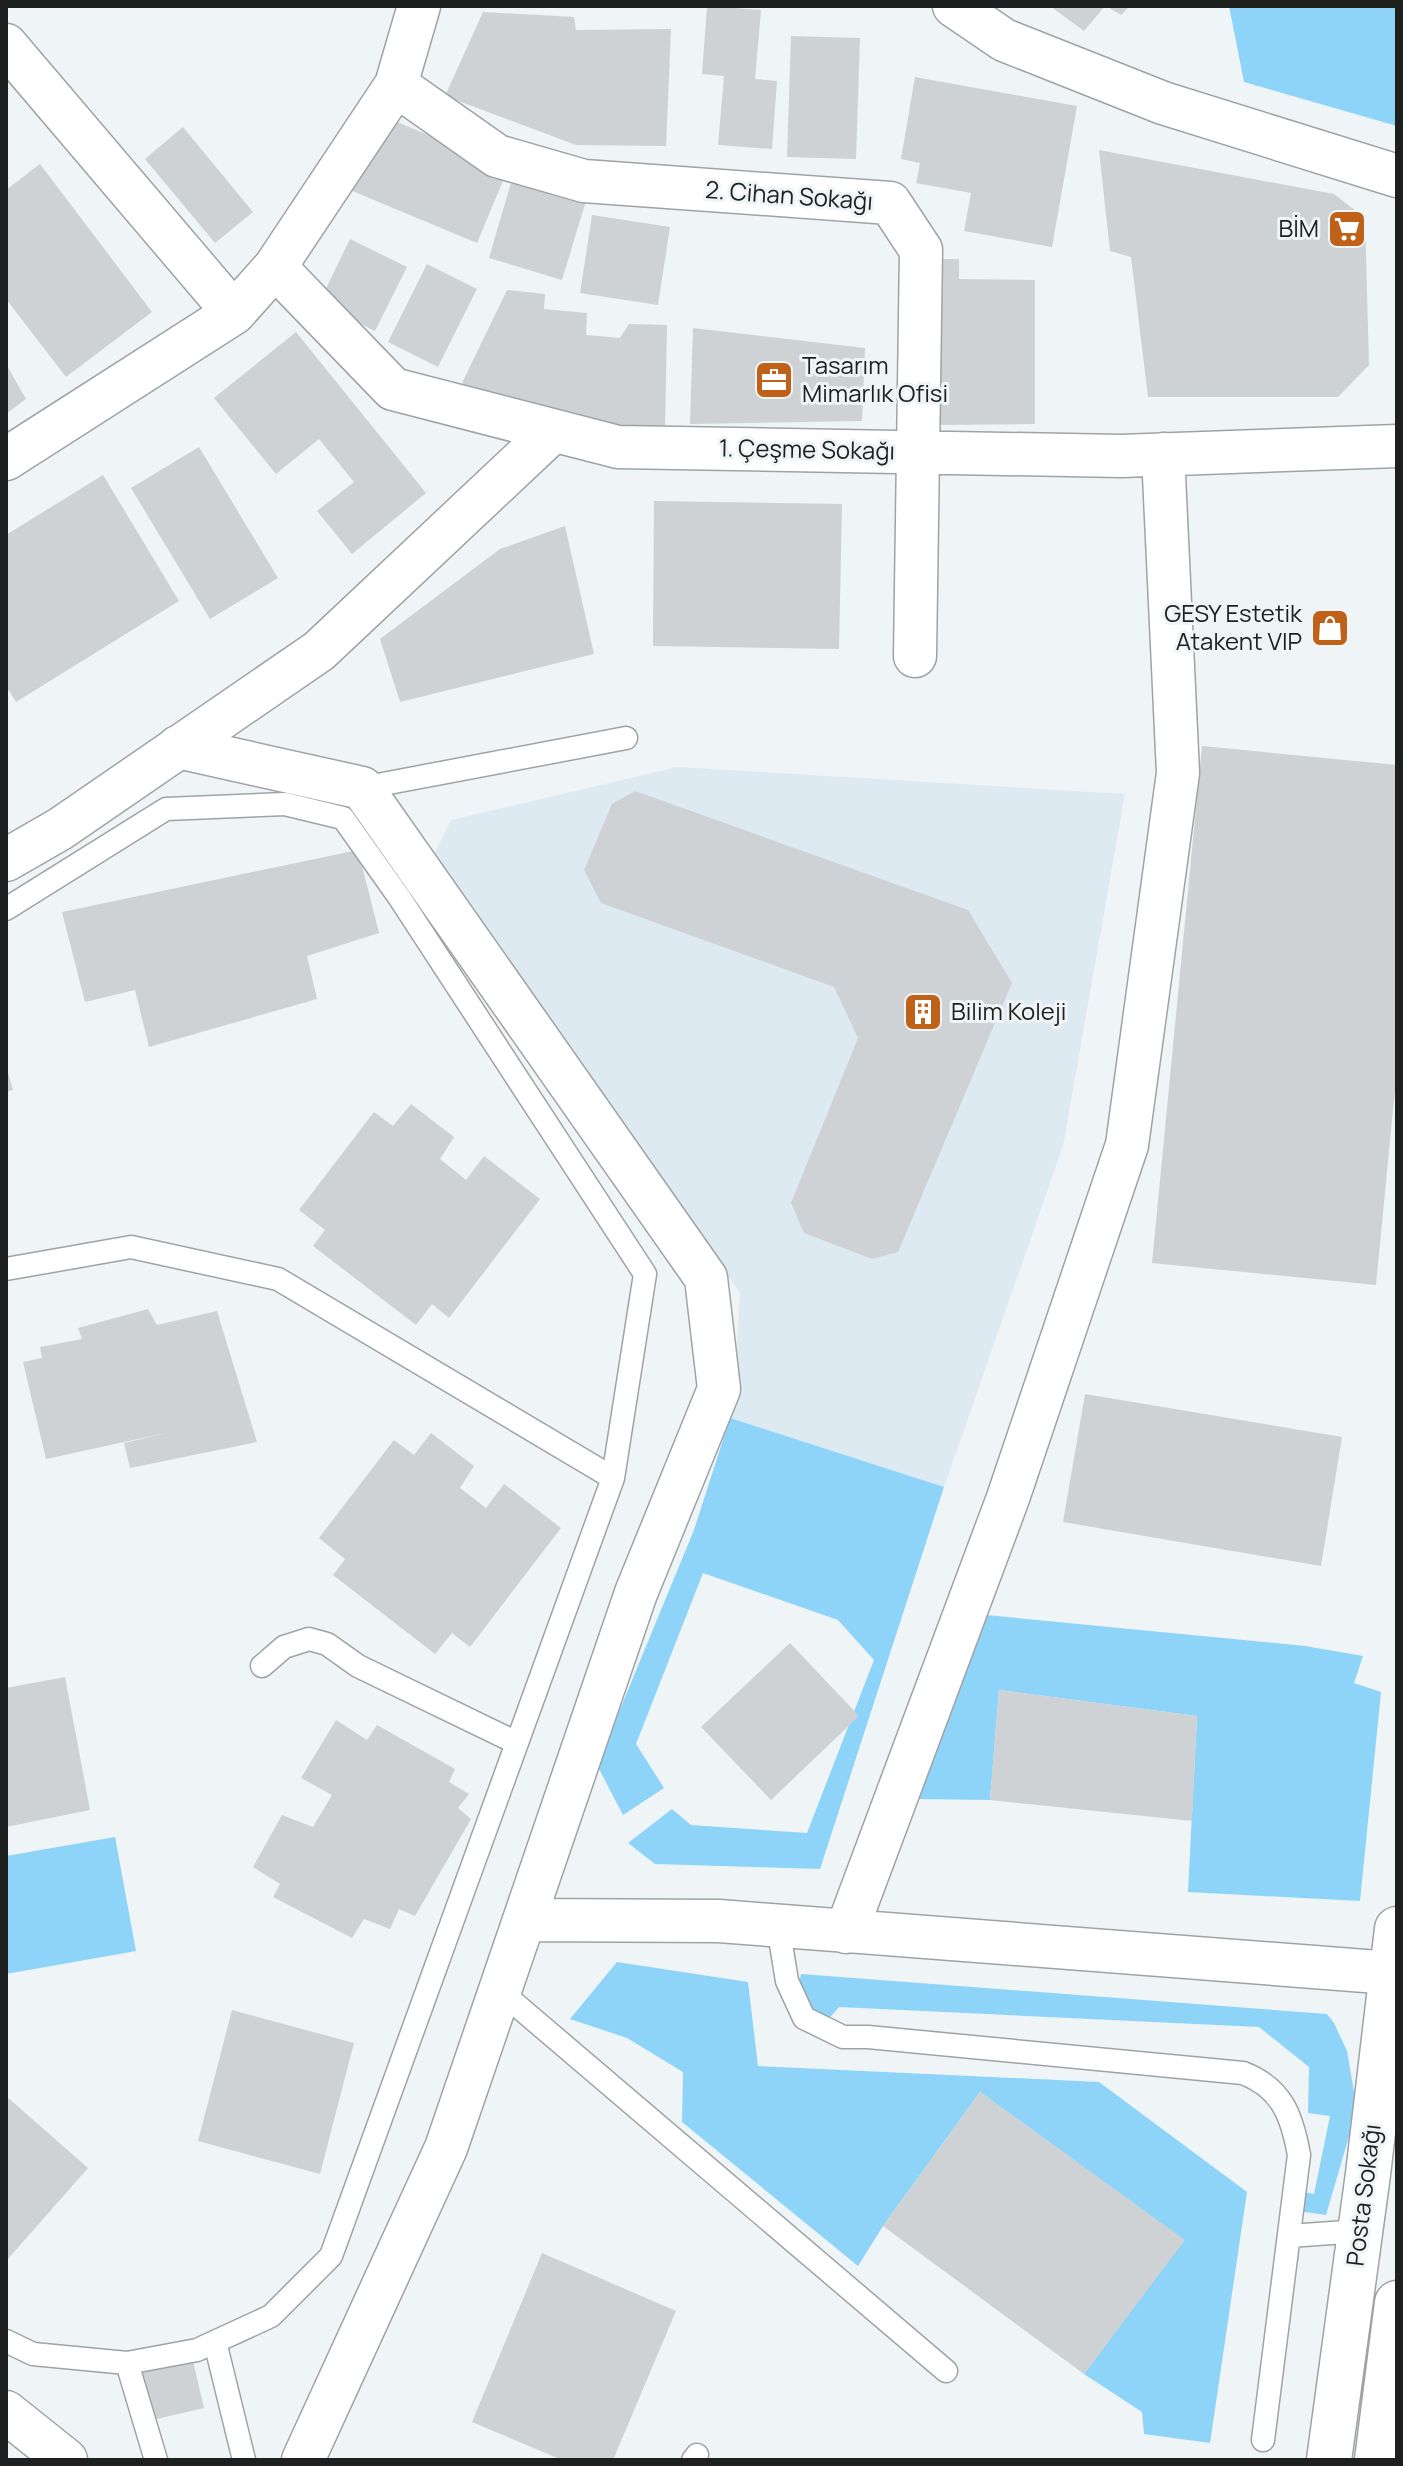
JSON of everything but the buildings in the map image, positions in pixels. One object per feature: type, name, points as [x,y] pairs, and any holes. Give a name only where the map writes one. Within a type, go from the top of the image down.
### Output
[{"type":"street","points":[[6,459],[234,313],[275,267],[396,85],[419,6]]},
{"type":"street","points":[[954,6],[1004,40],[1163,103],[1397,176]]},
{"type":"street","points":[[6,45],[234,313]]},
{"type":"street","name":"2. Cihan Sokağı","points":[[396,85],[497,156],[584,181],[890,203],[921,250],[915,656]]},
{"type":"street","name":"1. Çeşme Sokağı","points":[[275,267],[393,389],[618,447],[1121,456],[1397,446]]},
{"type":"street","points":[[6,860],[60,829],[319,651],[553,431]]},
{"type":"street","points":[[846,1932],[1008,1498],[1127,1145],[1178,773],[1163,454]]},
{"type":"street","points":[[178,747],[362,788],[706,1278],[719,1389],[636,1593],[446,2148],[303,2460]]},
{"type":"street","points":[[524,1920],[719,1921],[1394,1974]]},
{"type":"street","name":"Posta Sokağı","points":[[1329,2460],[1394,1974],[1397,1929]]},
{"type":"street","points":[[1377,2460],[1397,2303]]},
{"type":"street","points":[[6,2412],[66,2460]]},
{"type":"lane","points":[[362,788],[626,738]]},
{"type":"lane","points":[[6,909],[166,809],[285,804],[343,818],[399,897],[645,1274],[613,1478],[331,2256],[271,2316],[197,2350],[127,2363],[33,2354],[6,2341]]},
{"type":"lane","points":[[6,1269],[131,1247],[278,1279],[613,1478]]},
{"type":"lane","points":[[262,1666],[284,1647],[309,1639],[327,1644],[380,1677],[517,1743]]},
{"type":"lane","points":[[778,1926],[787,1981],[804,2018],[843,2037],[1243,2073],[1264,2081],[1289,2114],[1299,2155],[1263,2440]]},
{"type":"lane","points":[[500,1991],[946,2371]]},
{"type":"lane","points":[[1289,2236],[1360,2231]]},
{"type":"lane","points":[[215,2342],[244,2460]]},
{"type":"lane","points":[[127,2363],[156,2460]]},
{"type":"shaded area","points":[[1229,6],[1397,6],[1397,126],[1244,82]]},
{"type":"shaded area","points":[[677,767],[1125,794],[1063,1146],[944,1487],[730,1418],[740,1293],[432,858],[451,820]]},
{"type":"shaded area","points":[[730,1418],[944,1487],[820,1869],[655,1864],[628,1843],[672,1809],[691,1825],[807,1833],[874,1660],[838,1620],[703,1573],[636,1744],[664,1788],[623,1815],[597,1765],[694,1530]]},
{"type":"shaded area","points":[[976,1614],[1305,1646],[1363,1656],[1354,1683],[1381,1692],[1360,1901],[1188,1892],[1197,1716],[999,1690],[990,1800],[917,1799]]},
{"type":"shaded area","points":[[115,1837],[136,1951],[6,1974],[6,1856]]},
{"type":"shaded area","points":[[617,1962],[748,1982],[758,2066],[1099,2082],[1247,2192],[1210,2443],[1144,2434],[1142,2412],[1084,2374],[1184,2240],[980,2092],[883,2226],[858,2266],[682,2122],[683,2072],[627,2038],[570,2019]]},
{"type":"shaded area","points":[[801,1974],[1327,2014],[1347,2051],[1357,2109],[1326,2215],[1291,2210],[1292,2190],[1314,2194],[1330,2116],[1308,2113],[1309,2067],[1259,2027],[839,2007],[814,2036],[795,2007]]},
{"type":"place","name":"BİM","points":[[1347,229]]},
{"type":"place","name":"Tasarım Mimarlık Ofisi","points":[[774,380]]},
{"type":"place","name":"GESY Estetik Atakent VIP","points":[[1330,628]]},
{"type":"place","name":"Bilim Koleji","points":[[923,1012]]}]
